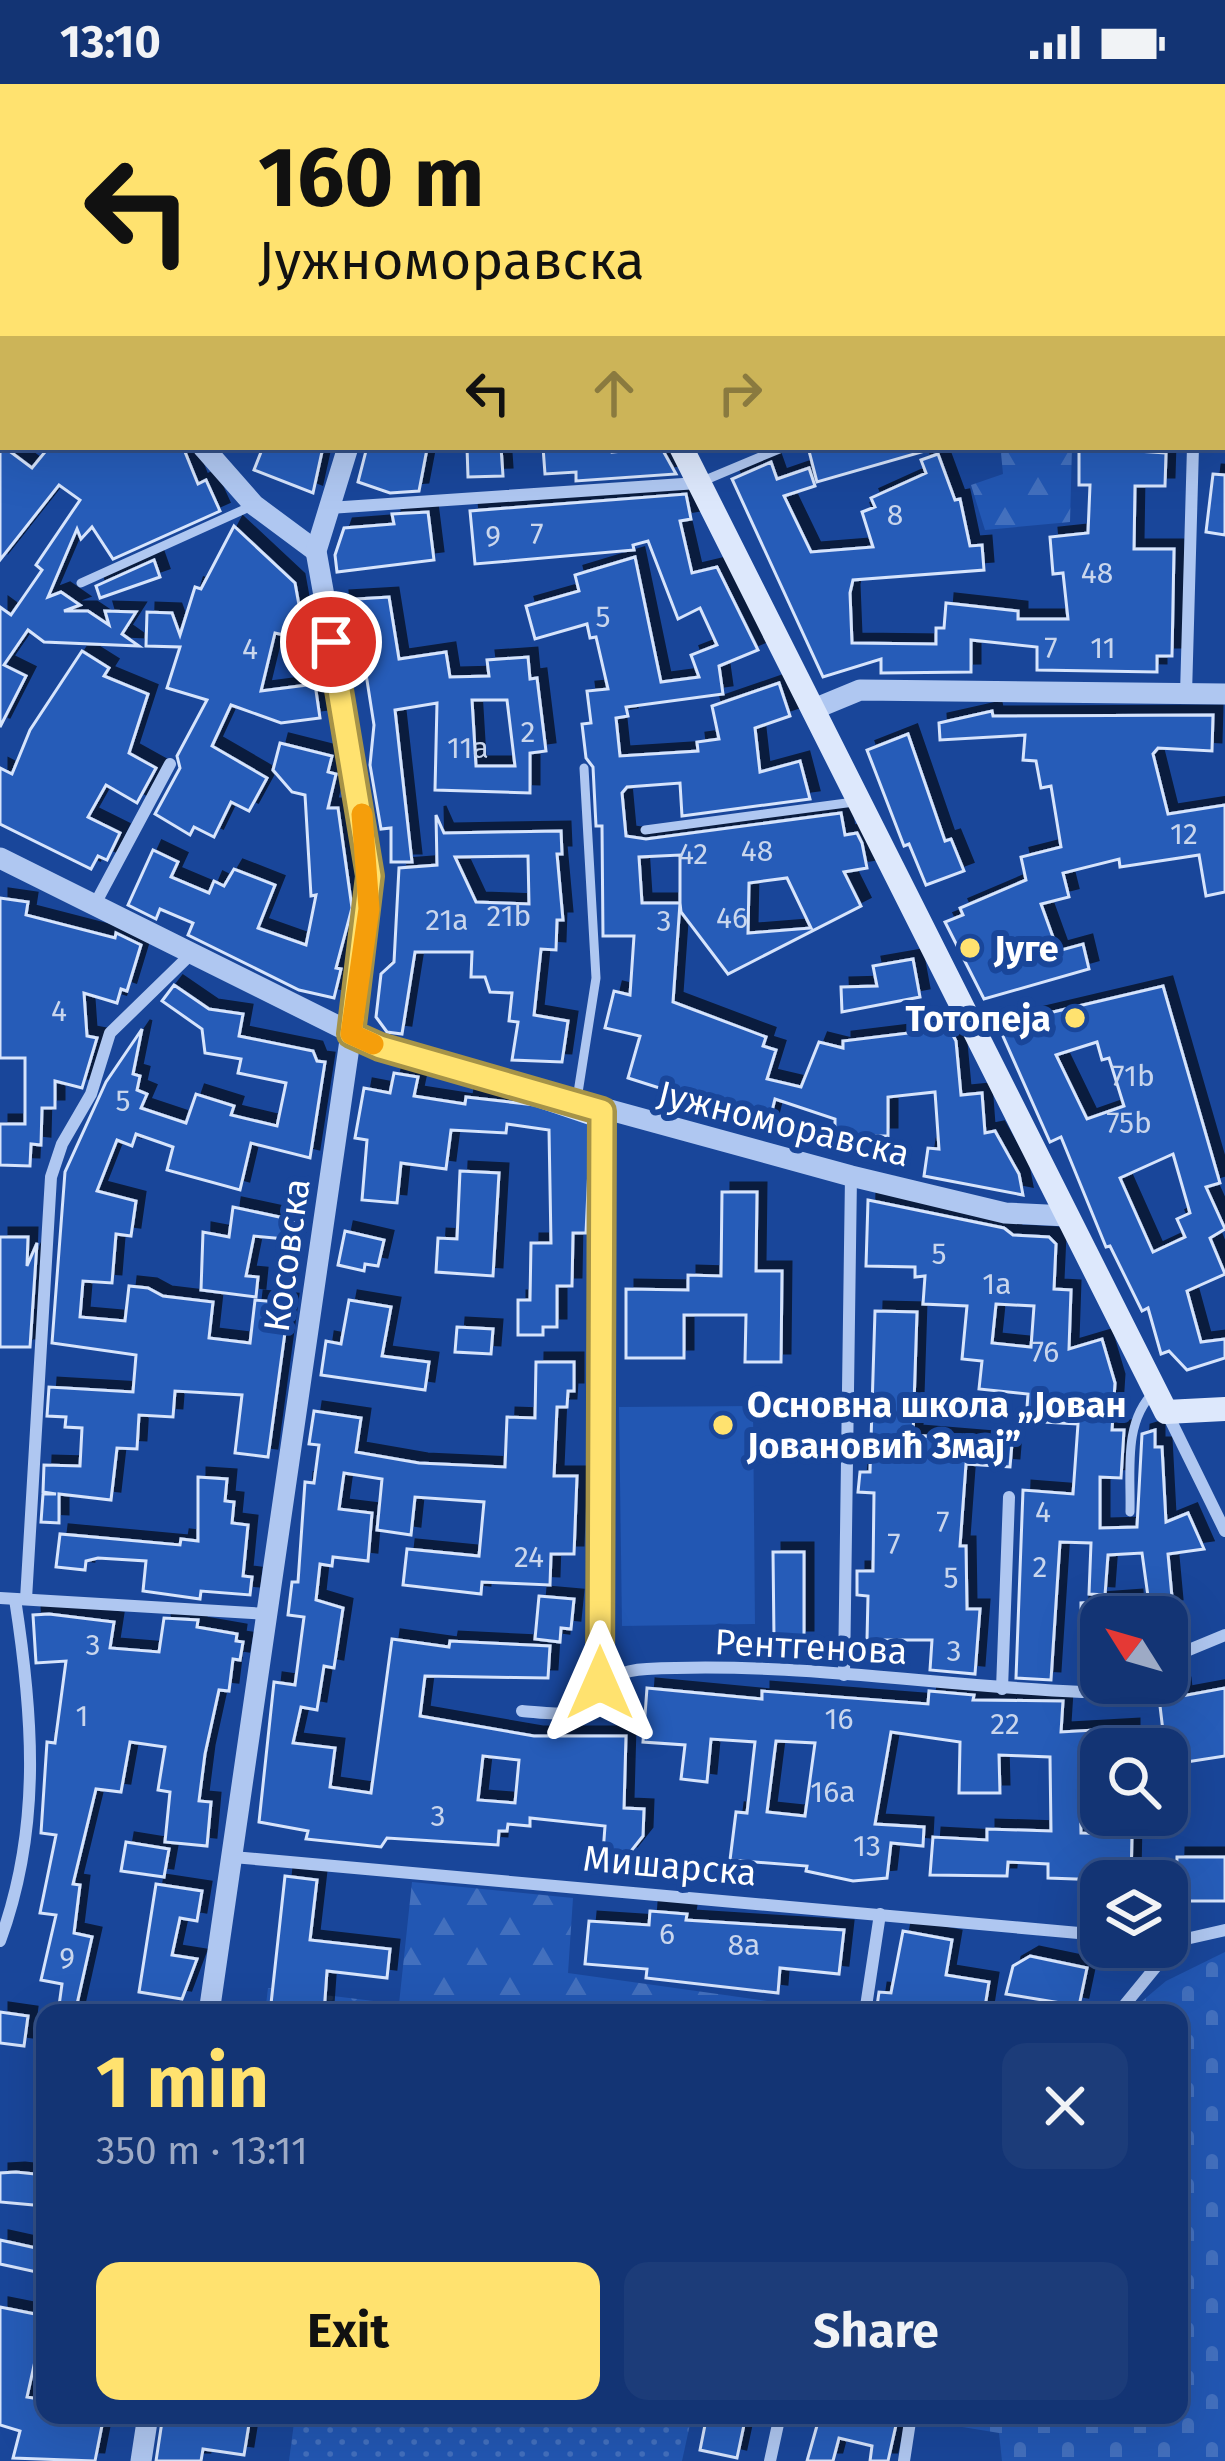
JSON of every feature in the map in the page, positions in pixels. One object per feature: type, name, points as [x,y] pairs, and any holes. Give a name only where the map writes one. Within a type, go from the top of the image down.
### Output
[{"type":"main road","points":[[682,450],[1161,1401],[1225,1409]]},
{"type":"street","points":[[205,450],[254,505],[316,551]]},
{"type":"street","name":"Косовска","points":[[210,2004],[370,876],[316,551],[347,450]]},
{"type":"street","points":[[1186,694],[1193,450]]},
{"type":"street","points":[[328,508],[698,483]]},
{"type":"street","points":[[814,709],[860,690],[1225,694]]},
{"type":"street","points":[[94,906],[170,764]]},
{"type":"street","name":"Јужноморавска","points":[[0,858],[380,1047],[851,1176],[1005,1213],[1066,1216]]},
{"type":"street","points":[[0,1940],[22,1856],[32,1780],[28,1694],[14,1599],[51,1177],[62,1144],[91,1094],[110,1033],[189,956]]},
{"type":"street","points":[[600,1683],[602,1111]]},
{"type":"street","points":[[844,1675],[851,1176]]},
{"type":"street","points":[[1161,1401],[1225,1531]]},
{"type":"street","points":[[1002,1689],[1009,1497]]},
{"type":"street","points":[[14,1599],[268,1614]]},
{"type":"street","points":[[1188,1650],[1225,1635]]},
{"type":"street","name":"Рентгенова","points":[[522,1711],[579,1708],[600,1683],[643,1669],[844,1675],[1080,1692]]},
{"type":"street","name":"Мишарска","points":[[233,1857],[1080,1933]]},
{"type":"street","points":[[866,2004],[880,1914]]},
{"type":"street","points":[[1188,1938],[1225,1930]]},
{"type":"street","points":[[1125,2004],[1152,1968]]},
{"type":"street","points":[[141,2461],[147,2424]]},
{"type":"street","points":[[770,2461],[778,2424]]},
{"type":"street","points":[[904,2461],[910,2424]]},
{"type":"lane","points":[[698,483],[777,450]]},
{"type":"lane","points":[[81,583],[254,505]]},
{"type":"lane","points":[[577,1104],[596,978],[584,768]]},
{"type":"lane","points":[[645,830],[857,802]]},
{"type":"lane","points":[[1130,1512],[1138,1408],[1161,1401]]},
{"type":"green space","points":[[1072,450],[1070,522],[985,530],[971,485],[1003,474],[1001,453]]},
{"type":"green space","points":[[753,1406],[755,1624],[622,1626],[619,1407]]},
{"type":"green space","points":[[412,1882],[573,1898],[568,1973],[774,2002],[774,2004],[399,2004]]},
{"type":"green space","points":[[1225,1952],[1225,2461],[1002,2461],[999,2433],[944,2424],[1188,2424],[1188,2004],[1139,2004],[1166,1981]]},
{"type":"green space","points":[[268,1988],[398,2004],[266,2004]]},
{"type":"green space","points":[[294,2424],[690,2424],[682,2461],[289,2461]]},
{"type":"building","points":[[0,450],[8,450],[32,468],[47,450],[184,450],[198,484],[206,480],[220,511],[113,559],[92,527],[81,539],[77,529],[48,597],[61,592],[80,605],[64,611],[88,611],[109,625],[105,611],[136,612],[122,634],[139,646],[44,642],[28,630],[4,665],[26,676],[0,727],[0,607],[11,615],[42,570],[36,565],[80,500],[59,485],[0,560]]},
{"type":"building","points":[[262,450],[322,450],[313,493],[254,470]]},
{"type":"building","points":[[366,450],[427,450],[419,491],[390,493],[358,482]]},
{"type":"building","points":[[467,450],[501,450],[503,476],[468,477]]},
{"type":"building","points":[[543,450],[663,450],[676,474],[576,481],[576,472],[545,474]]},
{"type":"building","points":[[809,450],[925,450],[925,451],[817,482]]},
{"type":"building","points":[[1079,450],[1166,453],[1165,486],[1135,486],[1134,549],[1174,549],[1172,656],[1157,656],[1157,672],[1037,670],[1037,647],[971,640],[971,672],[881,673],[881,659],[823,677],[732,479],[771,462],[777,479],[809,468],[815,486],[784,496],[811,552],[873,547],[862,512],[875,507],[871,498],[926,473],[921,460],[938,454],[955,500],[960,499],[970,546],[982,545],[984,570],[853,580],[852,643],[936,644],[936,628],[944,628],[946,603],[1018,611],[1018,619],[1068,619],[1063,573],[1053,574],[1050,537],[1088,533],[1090,485],[1079,485]]},
{"type":"building","points":[[1213,474],[1225,475],[1225,535],[1206,532]]},
{"type":"building","points":[[686,494],[691,519],[680,521],[692,573],[717,567],[758,650],[719,666],[723,694],[626,707],[628,716],[616,718],[620,756],[698,751],[697,742],[719,739],[712,706],[779,683],[790,716],[755,728],[760,772],[800,761],[810,799],[682,816],[680,783],[627,787],[622,793],[626,836],[646,839],[841,813],[845,835],[857,833],[862,843],[867,868],[844,872],[861,906],[728,974],[681,912],[680,903],[673,1002],[766,1037],[763,1046],[776,1050],[767,1079],[801,1087],[819,1042],[843,1048],[843,1041],[949,1028],[956,1041],[961,1095],[982,1093],[985,1133],[995,1131],[1019,1174],[1023,1195],[924,1176],[928,1148],[939,1149],[935,1092],[888,1097],[888,1136],[854,1136],[854,1152],[835,1152],[835,1119],[775,1099],[769,1123],[628,1078],[640,1036],[605,1028],[614,991],[630,995],[634,936],[603,936],[602,826],[596,826],[593,767],[586,758],[582,724],[591,723],[587,691],[608,689],[596,637],[590,638],[587,624],[535,639],[526,606],[579,591],[575,575],[635,557],[661,682],[699,677],[691,655],[717,645],[700,608],[678,619],[648,541],[633,545],[634,550],[475,564],[470,511]],"holes":[[[680,855],[680,903],[642,903],[639,857]],[[787,878],[811,928],[748,933],[749,883]]]},
{"type":"building","points":[[428,512],[434,560],[337,572],[335,555],[344,528],[394,524],[392,514]]},
{"type":"building","points":[[234,526],[295,583],[299,605],[303,639],[275,633],[261,691],[315,684],[320,718],[281,723],[231,705],[212,746],[267,778],[249,811],[231,802],[214,837],[194,827],[190,835],[155,814],[180,768],[177,756],[207,700],[167,688],[180,647],[146,646],[147,612],[172,613],[180,635],[195,587],[201,589]]},
{"type":"building","points":[[154,560],[160,577],[100,598],[96,586]]},
{"type":"building","points":[[389,597],[399,659],[446,652],[450,677],[489,676],[487,660],[528,657],[530,679],[537,678],[546,751],[530,753],[530,793],[435,790],[437,703],[395,710],[412,862],[391,862],[391,828],[381,829],[370,765],[374,725],[358,623],[343,619],[341,600]],"holes":[[[472,700],[507,700],[515,766],[476,766]]]},
{"type":"building","points":[[82,651],[109,668],[104,676],[148,694],[129,753],[156,768],[137,803],[106,785],[88,817],[120,833],[107,860],[98,856],[91,869],[0,824],[0,768],[12,774],[30,730]]},
{"type":"building","points":[[992,711],[993,716],[1213,715],[1212,751],[1158,748],[1153,754],[1168,814],[1225,805],[1225,892],[1206,896],[1199,855],[1120,867],[1119,859],[1063,873],[1069,897],[1041,904],[1058,951],[1083,944],[1089,969],[984,999],[945,922],[963,915],[960,908],[1026,880],[1021,857],[1061,847],[1051,786],[1041,788],[1036,761],[1023,760],[1025,735],[940,740],[939,723]]},
{"type":"building","points":[[908,734],[945,841],[951,839],[964,871],[926,885],[909,844],[904,846],[867,750]]},
{"type":"building","points":[[280,743],[332,756],[328,772],[336,774],[328,808],[338,808],[352,908],[336,968],[341,969],[334,998],[299,990],[188,935],[193,923],[160,909],[156,919],[128,905],[153,850],[178,862],[171,877],[209,893],[214,881],[224,886],[234,869],[275,885],[258,928],[306,945],[316,895],[311,896],[305,795],[292,792],[273,770]]},
{"type":"building","points":[[436,815],[444,833],[561,831],[562,854],[557,854],[563,920],[557,920],[556,950],[541,949],[534,1015],[568,1021],[562,1062],[512,1060],[518,1022],[509,1021],[512,993],[490,992],[485,977],[471,977],[472,952],[415,952],[402,1034],[387,1032],[376,1017],[381,974],[394,962],[399,868],[437,865]],"holes":[[[528,856],[529,904],[476,902],[455,857]]]},
{"type":"building","points":[[0,898],[28,902],[26,915],[115,938],[116,933],[141,945],[127,991],[121,989],[117,1003],[84,993],[87,1036],[97,1038],[82,1088],[55,1081],[55,1108],[42,1108],[41,1145],[31,1144],[30,1166],[0,1165],[0,1124],[25,1124],[25,1058],[0,1058]]},
{"type":"building","points":[[913,959],[920,997],[842,1012],[841,987],[877,986],[873,966]]},
{"type":"building","points":[[174,985],[209,1009],[243,1014],[239,1036],[313,1051],[317,1061],[325,1062],[310,1158],[251,1143],[240,1190],[167,1170],[173,1147],[136,1134],[132,1146],[117,1140],[97,1191],[136,1201],[131,1236],[116,1234],[112,1283],[83,1281],[80,1317],[125,1321],[129,1286],[148,1288],[163,1296],[213,1302],[209,1338],[250,1343],[255,1300],[289,1303],[268,1457],[235,1453],[242,1395],[175,1391],[173,1417],[139,1415],[137,1449],[117,1448],[111,1500],[59,1494],[59,1523],[41,1522],[43,1494],[56,1494],[43,1492],[44,1465],[80,1466],[82,1428],[65,1427],[66,1417],[47,1416],[49,1387],[133,1392],[136,1355],[52,1343],[65,1172],[106,1082],[142,1029],[133,1074],[140,1076],[137,1090],[147,1094],[141,1108],[186,1123],[196,1094],[234,1106],[231,1115],[277,1126],[286,1083],[238,1073],[241,1059],[205,1053],[202,1029],[162,1001]]},
{"type":"building","points":[[1163,986],[1220,1183],[1206,1187],[1225,1229],[1210,1238],[1225,1274],[1187,1291],[1201,1342],[1225,1339],[1225,1358],[1187,1370],[1169,1351],[1161,1354],[1148,1308],[1142,1311],[1110,1246],[1106,1247],[1061,1137],[1050,1142],[998,1025]],"holes":[[[1097,1042],[1102,1060],[1109,1058],[1124,1106],[1087,1119],[1056,1055]],[[1173,1154],[1190,1213],[1177,1219],[1185,1237],[1153,1252],[1120,1178]]]},
{"type":"building","points":[[394,1073],[418,1077],[414,1096],[465,1104],[466,1097],[535,1105],[591,1124],[586,1233],[573,1233],[572,1286],[557,1286],[557,1327],[543,1327],[543,1335],[518,1335],[518,1300],[530,1300],[531,1243],[551,1243],[549,1130],[507,1124],[506,1133],[451,1130],[446,1169],[401,1163],[397,1203],[362,1200],[367,1140],[355,1138],[364,1088],[390,1093]]},
{"type":"building","points":[[460,1171],[499,1173],[493,1276],[436,1272],[438,1238],[457,1239]]},
{"type":"building","points":[[722,1192],[757,1192],[756,1271],[782,1271],[781,1362],[745,1362],[746,1315],[684,1315],[684,1358],[626,1358],[626,1289],[688,1290],[688,1275],[721,1276]]},
{"type":"building","points":[[868,1200],[1004,1228],[1013,1235],[1049,1237],[1056,1244],[1054,1289],[1071,1290],[1069,1349],[1102,1339],[1115,1383],[1112,1430],[1124,1430],[1121,1478],[1100,1477],[1100,1528],[1137,1527],[1142,1434],[1155,1430],[1155,1447],[1162,1447],[1166,1522],[1188,1513],[1204,1549],[1168,1554],[1172,1596],[1148,1596],[1142,1553],[1108,1555],[1105,1595],[1089,1594],[1091,1543],[1060,1542],[1051,1680],[1016,1678],[1023,1490],[1073,1494],[1078,1424],[1026,1421],[1028,1394],[979,1389],[982,1361],[962,1359],[967,1306],[923,1304],[925,1276],[915,1277],[915,1267],[866,1266]],"holes":[[[996,1304],[1034,1306],[1031,1347],[992,1343]]]},
{"type":"building","points":[[233,1207],[298,1221],[296,1240],[254,1236],[246,1276],[258,1277],[256,1297],[201,1290],[203,1232],[229,1237]]},
{"type":"building","points":[[345,1231],[384,1240],[378,1266],[365,1264],[364,1271],[338,1265]]},
{"type":"building","points":[[0,1237],[28,1237],[27,1266],[37,1243],[30,1347],[0,1347]]},
{"type":"building","points":[[349,1300],[391,1307],[382,1356],[429,1362],[425,1390],[321,1375],[326,1341],[341,1344]]},
{"type":"building","points":[[875,1311],[917,1312],[913,1435],[1012,1443],[1010,1467],[966,1464],[960,1546],[966,1546],[967,1609],[980,1609],[975,1674],[930,1670],[932,1640],[867,1640],[868,1596],[857,1595],[857,1571],[873,1571],[874,1493],[858,1492],[860,1472],[870,1472]]},
{"type":"building","points":[[457,1327],[493,1329],[491,1354],[455,1352]]},
{"type":"building","points":[[536,1362],[574,1362],[574,1391],[568,1391],[567,1407],[557,1407],[554,1476],[577,1476],[574,1554],[551,1554],[550,1585],[482,1582],[481,1594],[403,1585],[407,1549],[479,1556],[484,1502],[415,1497],[411,1535],[377,1530],[382,1479],[344,1473],[339,1509],[372,1513],[368,1561],[333,1557],[332,1566],[320,1564],[316,1600],[343,1608],[334,1668],[324,1666],[317,1710],[301,1707],[293,1743],[335,1748],[330,1787],[371,1793],[392,1639],[449,1647],[450,1641],[550,1646],[548,1678],[425,1676],[420,1716],[534,1736],[626,1736],[624,1808],[644,1809],[643,1836],[628,1855],[603,1853],[605,1826],[530,1818],[530,1826],[508,1824],[507,1831],[499,1831],[498,1845],[387,1838],[381,1847],[306,1839],[308,1831],[259,1822],[274,1682],[295,1685],[304,1617],[288,1615],[292,1582],[298,1582],[305,1482],[314,1483],[319,1445],[309,1444],[314,1411],[361,1418],[356,1452],[419,1463],[505,1467],[507,1417],[535,1418]],"holes":[[[483,1756],[519,1760],[515,1803],[478,1800]]]},
{"type":"building","points":[[198,1477],[227,1479],[225,1501],[234,1502],[232,1523],[248,1525],[243,1576],[252,1577],[250,1595],[201,1591],[200,1599],[143,1591],[146,1561],[98,1558],[86,1561],[85,1570],[56,1567],[60,1534],[180,1545],[181,1539],[198,1541]]},
{"type":"building","points":[[773,1552],[804,1552],[804,1639],[774,1639]]},
{"type":"building","points":[[539,1596],[574,1599],[571,1629],[561,1628],[560,1642],[535,1639]]},
{"type":"building","points":[[33,1615],[114,1622],[110,1648],[159,1652],[164,1618],[198,1620],[197,1627],[237,1634],[236,1641],[243,1642],[240,1660],[233,1659],[229,1691],[219,1690],[205,1754],[199,1801],[211,1802],[207,1846],[165,1842],[170,1792],[158,1790],[165,1747],[130,1742],[121,1792],[96,1789],[73,1884],[80,1885],[74,1933],[92,1937],[77,2004],[59,2004],[62,1984],[41,1980],[56,1915],[40,1913],[56,1835],[41,1833],[47,1742],[55,1743],[66,1661],[36,1663]]},
{"type":"building","points":[[647,1688],[762,1699],[762,1691],[928,1704],[929,1691],[974,1695],[973,1700],[1063,1701],[1061,1732],[1080,1731],[1080,1836],[1132,1836],[1131,1860],[1080,1860],[1080,1879],[1048,1878],[1048,1864],[1008,1862],[1007,1876],[930,1875],[933,1837],[987,1840],[987,1829],[1051,1831],[1050,1757],[999,1755],[1000,1793],[959,1793],[960,1742],[891,1732],[875,1824],[924,1827],[923,1846],[891,1843],[887,1878],[853,1881],[806,1871],[807,1866],[730,1860],[736,1812],[747,1813],[755,1742],[711,1739],[707,1782],[681,1779],[685,1745],[643,1742]],"holes":[[[776,1741],[815,1743],[805,1816],[767,1812]]]},
{"type":"building","points":[[1225,1688],[1225,1756],[1188,1762],[1188,1728],[1163,1728],[1160,1704],[1188,1704],[1188,1695]]},
{"type":"building","points":[[126,1842],[169,1849],[164,1877],[121,1871]]},
{"type":"building","points":[[1225,1857],[1225,1901],[1188,1901],[1188,1860],[1177,1860]]},
{"type":"building","points":[[285,1876],[317,1880],[310,1940],[390,1949],[387,1978],[327,1971],[325,2004],[271,2004]]},
{"type":"building","points":[[156,1884],[202,1891],[197,1921],[180,1918],[172,1955],[197,1959],[182,1999],[139,1992]]},
{"type":"building","points":[[650,1911],[687,1914],[686,1920],[844,1930],[839,1974],[780,1968],[778,1993],[646,1978],[647,1969],[585,1964],[589,1921],[649,1925]]},
{"type":"building","points":[[903,1931],[952,1940],[946,1975],[989,1982],[985,2004],[877,2004],[879,1992],[891,1993]]},
{"type":"building","points":[[1030,1956],[1087,1968],[1079,2004],[1006,1994],[1013,1966]]},
{"type":"building","points":[[0,2012],[28,2016],[24,2046],[0,2043]]},
{"type":"building","points":[[0,2173],[36,2174],[36,2205],[0,2202]]},
{"type":"building","points":[[0,2240],[36,2248],[36,2272],[0,2264]]},
{"type":"building","points":[[0,2307],[36,2314],[36,2356],[27,2397],[36,2398],[36,2424],[102,2424],[95,2461],[13,2458],[20,2431],[0,2425]]},
{"type":"building","points":[[162,2424],[249,2424],[244,2455],[203,2449],[201,2461],[156,2461]]},
{"type":"building","points":[[705,2424],[744,2424],[737,2458],[700,2450]]},
{"type":"building","points":[[817,2424],[896,2425],[888,2461],[870,2461],[872,2446],[839,2438],[833,2461],[807,2461]]},
{"type":"slow traffic","points":[[362,814],[369,909],[351,1034],[373,1044]]},
{"type":"place","name":"Југе","points":[[970,948]]},
{"type":"place","name":"Тотопеја","points":[[1075,1018]]},
{"type":"place","name":"Основна школа „Јован Јовановић Змај”","points":[[723,1425]]},
{"type":"route","points":[[331,642],[370,876],[351,1034],[380,1047],[602,1111],[600,1683]]}]
